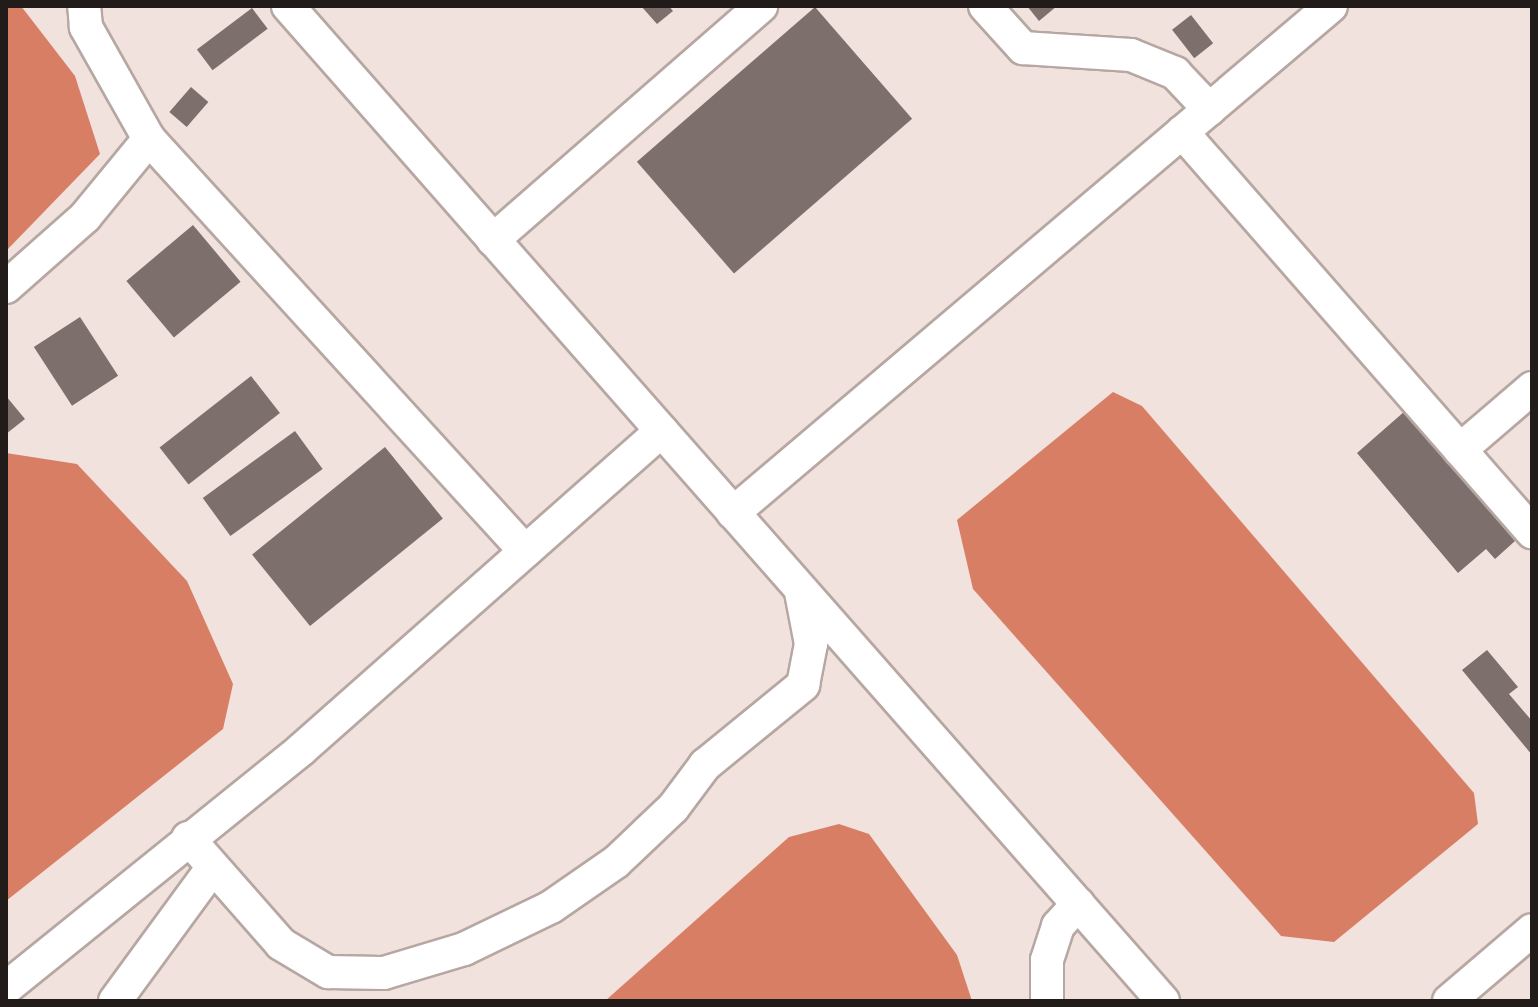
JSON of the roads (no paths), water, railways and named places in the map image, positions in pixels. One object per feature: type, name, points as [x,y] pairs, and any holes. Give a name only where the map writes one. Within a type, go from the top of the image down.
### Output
[{"type":"lane","points":[[84,6],[86,27],[149,139],[525,551]]},
{"type":"lane","points":[[288,6],[1163,1001]]},
{"type":"lane","points":[[493,240],[761,6]]},
{"type":"lane","points":[[985,6],[1023,48],[1131,55],[1175,73],[1209,109]]},
{"type":"lane","points":[[733,513],[1331,6]]},
{"type":"lane","points":[[1182,132],[1532,532]]},
{"type":"lane","points":[[6,287],[85,217],[149,139]]},
{"type":"lane","points":[[1460,450],[1532,388]]},
{"type":"lane","points":[[6,988],[302,749],[661,431]]},
{"type":"lane","points":[[188,838],[281,944],[328,972],[384,973],[464,949],[551,907],[616,862],[673,808],[705,765],[803,685],[811,644],[800,589]]},
{"type":"lane","points":[[115,1001],[213,867]]},
{"type":"lane","points":[[1047,1001],[1047,960],[1054,937],[1078,904]]},
{"type":"lane","points":[[1449,1001],[1532,930]]}]
